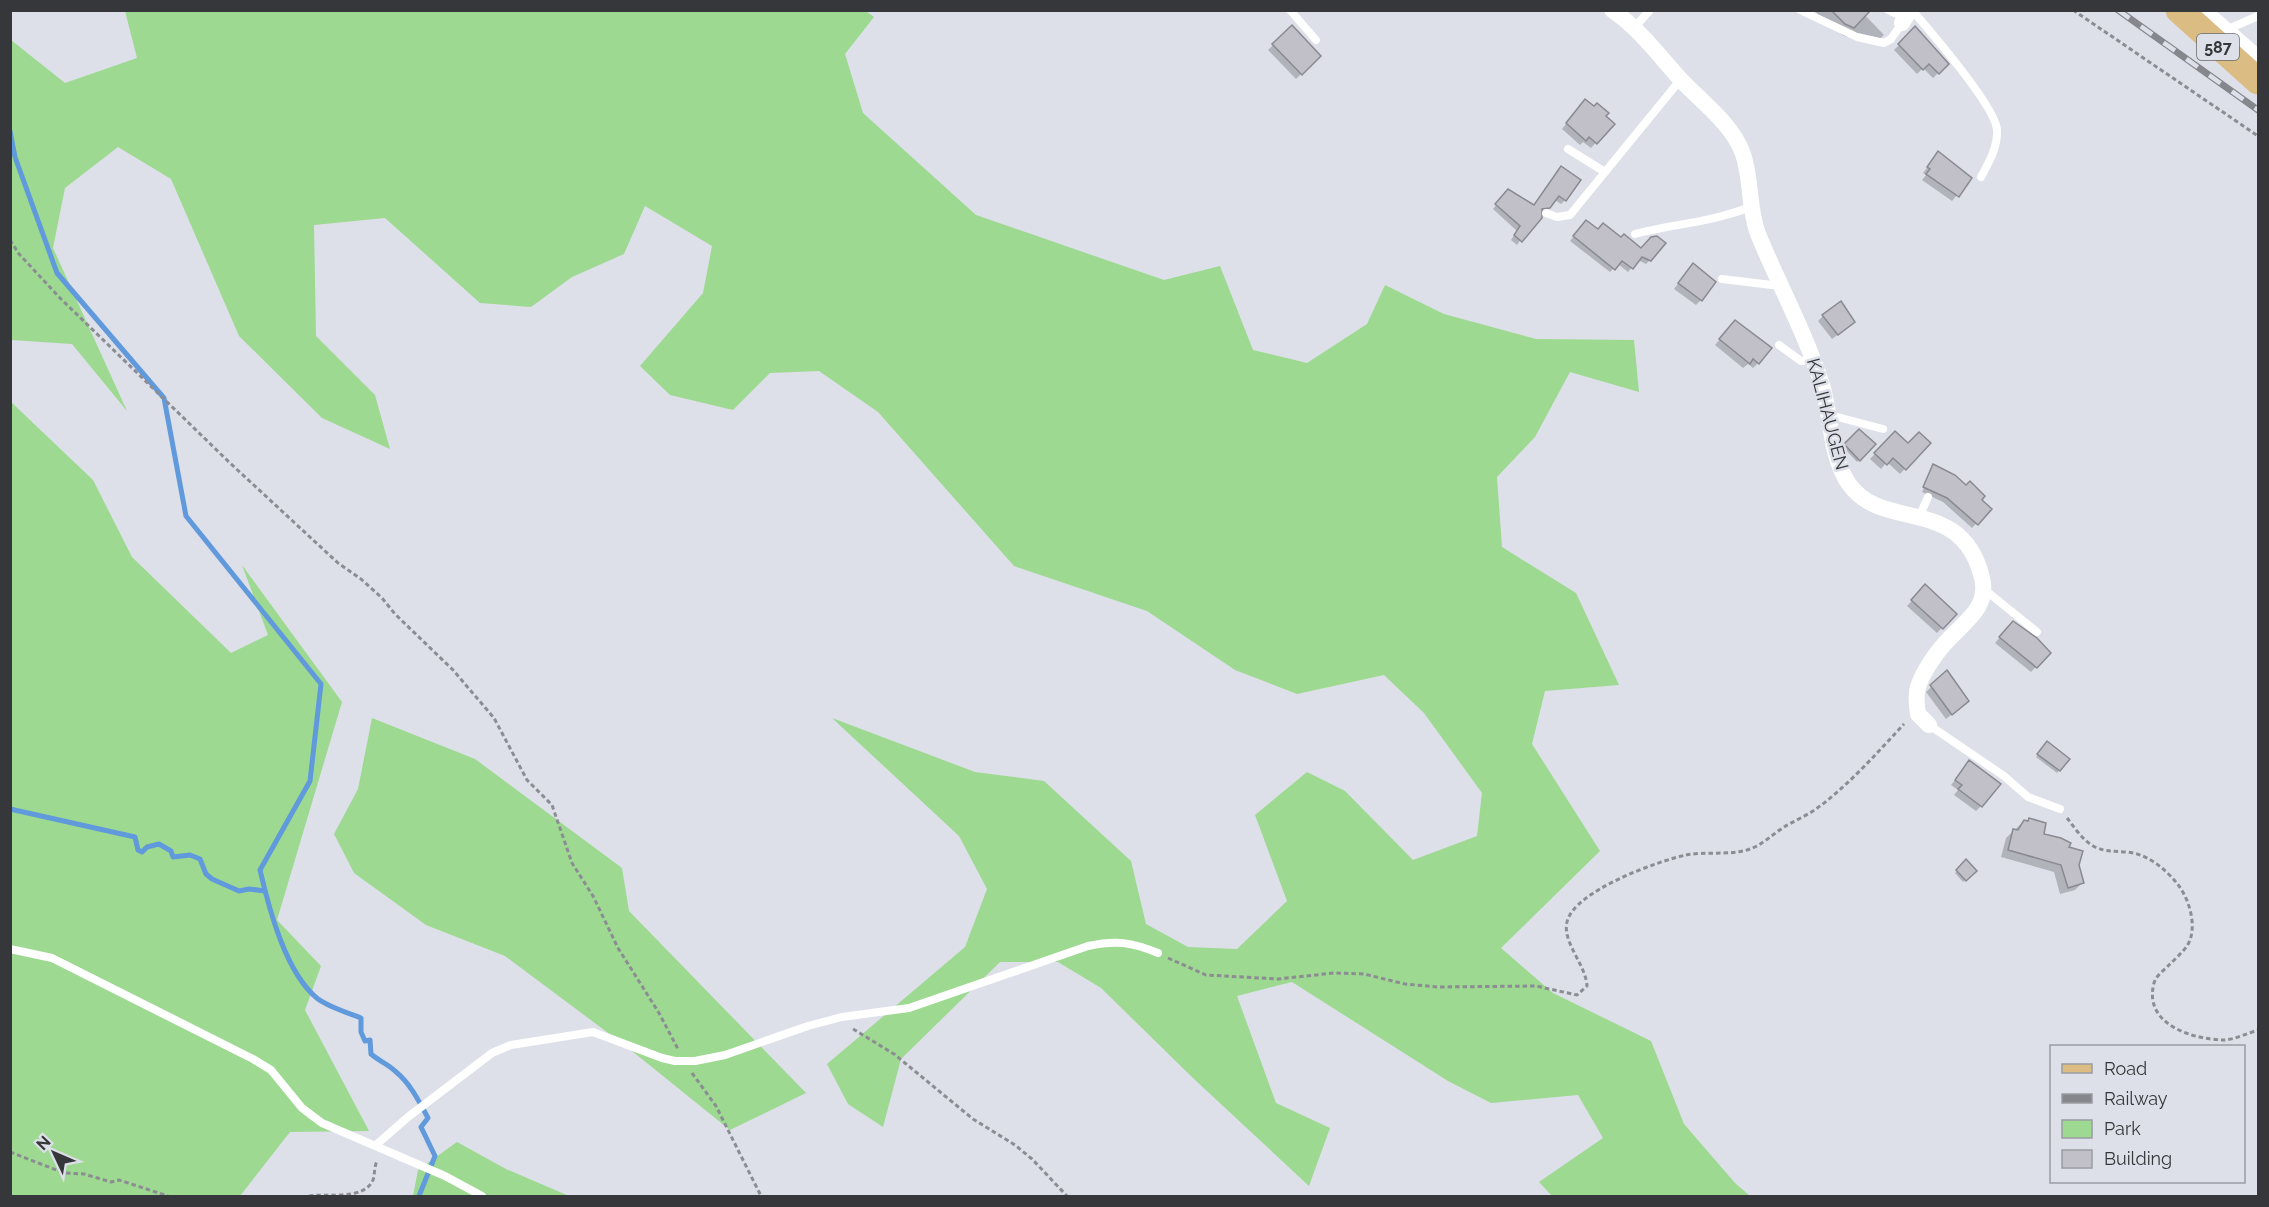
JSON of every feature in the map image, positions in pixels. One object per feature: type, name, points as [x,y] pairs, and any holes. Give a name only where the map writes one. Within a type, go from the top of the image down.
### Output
[{"type":"main road","name":"587","points":[[2179,10],[2259,81]]},
{"type":"street","name":"KALIHAUGEN","points":[[1612,10],[1634,28],[1736,140],[1747,169],[1750,207],[1758,232],[1814,360],[1830,415],[1834,451],[1842,472],[1851,486],[1875,507],[1920,515],[1956,534],[1969,549],[1981,575],[1984,590]]},
{"type":"street","points":[[2203,10],[2259,58]]},
{"type":"street","points":[[1923,720],[1917,688],[1948,640],[1977,611],[1984,590]]},
{"type":"lane","points":[[1290,10],[1316,40]]},
{"type":"lane","points":[[1634,28],[1650,10]]},
{"type":"lane","points":[[1800,10],[1857,37],[1884,43],[1892,39],[1907,15]]},
{"type":"lane","points":[[1888,10],[1907,15],[1945,50],[1994,117],[1996,143],[1982,177]]},
{"type":"lane","points":[[2226,30],[2259,16]]},
{"type":"lane","points":[[1546,213],[1557,217],[1570,215],[1681,79]]},
{"type":"lane","points":[[1568,149],[1605,172]]},
{"type":"lane","points":[[1635,234],[1668,225],[1709,220],[1750,207]]},
{"type":"lane","points":[[1722,279],[1772,285],[1781,283]]},
{"type":"lane","points":[[1779,345],[1801,361],[1814,360]]},
{"type":"lane","points":[[1830,415],[1884,429]]},
{"type":"lane","points":[[1920,515],[1928,497]]},
{"type":"lane","points":[[1984,590],[2037,632]]},
{"type":"lane","points":[[1923,720],[2004,776],[2028,796],[2060,809]]},
{"type":"lane","points":[[380,1147],[408,1116],[492,1053],[511,1045],[593,1032],[662,1058],[684,1061],[725,1055],[808,1026],[836,1019],[909,1008],[1088,946],[1112,941],[1138,945],[1158,953]]},
{"type":"lane","points":[[10,949],[52,958],[253,1059],[271,1070],[302,1108],[322,1123],[446,1176],[482,1197]]},
{"type":"path","points":[[2073,10],[2259,136]]},
{"type":"path","points":[[10,240],[19,254],[61,299],[230,463],[338,563],[382,598],[460,678],[494,718],[527,780],[552,805],[572,863],[593,896],[618,948],[659,1013],[684,1061],[716,1106],[761,1197]]},
{"type":"path","points":[[1158,953],[1206,975],[1278,979],[1334,973],[1364,974],[1405,984],[1438,987],[1536,986],[1577,995],[1587,986],[1586,976],[1571,943],[1567,922],[1571,913],[1581,902],[1599,890],[1657,863],[1696,854],[1749,850],[1816,809],[1923,720]]},
{"type":"path","points":[[2060,809],[2084,839],[2095,847],[2114,853],[2127,852],[2148,859],[2167,872],[2180,887],[2189,907],[2192,927],[2188,945],[2155,980],[2151,995],[2158,1015],[2171,1028],[2189,1035],[2225,1040],[2259,1030]]},
{"type":"path","points":[[836,1019],[894,1054],[973,1119],[1015,1145],[1032,1159],[1067,1197]]},
{"type":"path","points":[[309,1197],[320,1194],[341,1196],[366,1187],[372,1182],[380,1147]]},
{"type":"path","points":[[10,1152],[64,1173],[84,1174],[111,1182],[119,1180],[168,1197]]},
{"type":"green space","points":[[125,11],[866,11],[874,17],[845,54],[863,113],[976,215],[1164,280],[1220,266],[1253,350],[1307,363],[1367,324],[1385,285],[1444,314],[1536,339],[1634,340],[1639,392],[1570,372],[1535,437],[1497,477],[1502,547],[1576,593],[1619,685],[1545,691],[1532,744],[1600,851],[1501,948],[1553,993],[1651,1041],[1684,1124],[1735,1183],[1750,1196],[1552,1196],[1539,1182],[1603,1138],[1578,1095],[1491,1103],[1448,1081],[1292,982],[1237,996],[1276,1103],[1330,1128],[1309,1186],[1101,988],[1058,962],[1000,962],[901,1059],[883,1127],[848,1104],[827,1064],[965,947],[987,889],[959,836],[832,718],[975,772],[1044,781],[1131,861],[1146,924],[1188,947],[1237,949],[1287,901],[1255,815],[1307,772],[1345,791],[1413,860],[1477,836],[1482,793],[1424,713],[1384,675],[1297,694],[1235,670],[1147,611],[1014,566],[878,412],[819,371],[770,373],[733,410],[670,395],[640,366],[703,293],[712,246],[645,206],[624,254],[572,277],[531,307],[480,303],[385,218],[314,225],[316,336],[375,395],[390,449],[322,418],[239,336],[171,179],[118,147],[65,188],[53,248],[127,411],[72,344],[11,340],[10,34],[11,40],[65,83],[137,58]]},
{"type":"green space","points":[[10,401],[93,480],[132,557],[231,653],[268,635],[242,565],[342,702],[277,920],[321,966],[305,1010],[369,1131],[290,1132],[240,1196],[11,1196]]},
{"type":"green space","points":[[372,718],[475,759],[622,868],[629,911],[806,1093],[730,1130],[627,1047],[505,956],[426,925],[354,873],[334,834],[358,789]]},
{"type":"green space","points":[[457,1142],[506,1169],[569,1196],[413,1196],[418,1170]]},
{"type":"building","points":[[1831,10],[1871,10],[1854,28],[1845,24]]},
{"type":"building","points":[[1292,25],[1321,56],[1302,75],[1272,44]]},
{"type":"building","points":[[1915,26],[1949,64],[1939,74],[1929,64],[1923,70],[1898,44]]},
{"type":"building","points":[[1585,99],[1594,106],[1597,103],[1609,113],[1606,116],[1615,124],[1597,144],[1589,137],[1586,141],[1566,123]]},
{"type":"building","points":[[1938,151],[1972,178],[1959,197],[1926,174],[1930,169],[1927,167]]},
{"type":"building","points":[[1561,166],[1581,180],[1566,201],[1559,196],[1550,208],[1542,209],[1542,218],[1522,242],[1514,235],[1520,226],[1495,204],[1508,189],[1534,205]]},
{"type":"building","points":[[1586,220],[1598,229],[1603,223],[1621,237],[1624,234],[1641,248],[1651,237],[1657,236],[1666,243],[1651,261],[1642,257],[1633,269],[1622,261],[1615,270],[1573,236]]},
{"type":"building","points":[[1693,263],[1716,282],[1702,301],[1678,283]]},
{"type":"building","points":[[1841,301],[1855,322],[1838,335],[1822,315]]},
{"type":"building","points":[[1735,320],[1772,348],[1759,364],[1753,359],[1750,364],[1719,339]]},
{"type":"building","points":[[1859,429],[1876,444],[1860,461],[1844,444]]},
{"type":"building","points":[[1895,431],[1908,443],[1919,432],[1931,443],[1906,470],[1893,458],[1887,465],[1874,453]]},
{"type":"building","points":[[1933,464],[1955,475],[1966,485],[1970,481],[1985,496],[1982,500],[1992,509],[1978,525],[1947,498],[1923,487]]},
{"type":"building","points":[[1925,584],[1957,614],[1943,629],[1911,600]]},
{"type":"building","points":[[2013,621],[2037,638],[2051,653],[2037,668],[1999,637]]},
{"type":"building","points":[[1947,670],[1969,701],[1952,715],[1930,685]]},
{"type":"building","points":[[2047,741],[2070,759],[2060,771],[2037,754]]},
{"type":"building","points":[[1969,760],[2001,784],[1982,807],[1958,789],[1962,785],[1955,780]]},
{"type":"building","points":[[2029,818],[2046,823],[2044,834],[2061,838],[2071,843],[2069,847],[2083,851],[2079,865],[2084,883],[2068,888],[2061,865],[2008,850],[2013,829],[2018,830],[2024,820],[2028,821]]},
{"type":"building","points":[[1966,859],[1977,871],[1966,881],[1956,870]]},
{"type":"waterway","points":[[10,131],[15,157],[57,273],[164,398],[186,516],[321,684],[310,781],[260,870],[280,940],[297,974],[318,999],[361,1018],[361,1032],[365,1041],[370,1040],[371,1054],[405,1081],[428,1118],[421,1127],[435,1156],[419,1196]]},
{"type":"waterway","points":[[10,809],[135,837],[138,850],[142,852],[147,847],[159,844],[171,851],[173,857],[190,855],[200,859],[206,874],[212,879],[239,891],[249,889],[265,891]]},
{"type":"railway","points":[[2118,10],[2258,110]]}]
